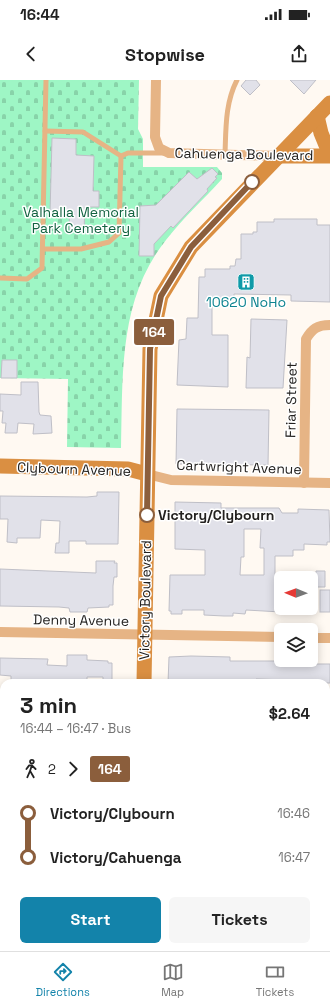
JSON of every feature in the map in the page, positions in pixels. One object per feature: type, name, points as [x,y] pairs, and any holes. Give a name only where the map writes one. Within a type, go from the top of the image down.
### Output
[{"type":"main road","name":"Victory Boulevard","points":[[144,679],[150,349],[161,296],[191,247],[330,103]]},
{"type":"main road","points":[[317,116],[321,133],[330,156]]},
{"type":"main road","name":"Cahuenga Boulevard","points":[[278,156],[330,156]]},
{"type":"main road","name":"Clybourn Avenue","points":[[0,466],[128,469],[147,474]]},
{"type":"street","name":"Cahuenga Boulevard","points":[[156,80],[155,137],[159,148],[169,153],[278,156]]},
{"type":"street","name":"Friar Street","points":[[304,483],[306,339],[312,329],[326,325]]},
{"type":"street","name":"Cartwright Avenue","points":[[147,474],[171,480],[330,483]]},
{"type":"street","name":"Denny Avenue","points":[[0,632],[274,637]]},
{"type":"street","points":[[318,638],[330,638]]},
{"type":"lane","points":[[0,278],[27,279],[42,268],[46,80]]},
{"type":"lane","points":[[225,154],[226,114],[231,90],[236,80]]},
{"type":"lane","points":[[44,131],[83,132],[121,156]]},
{"type":"lane","points":[[121,156],[128,153],[169,153]]},
{"type":"lane","points":[[43,249],[81,249],[109,242],[119,233],[121,156]]},
{"type":"green space","name":"Valhalla Memorial Park Cemetery","points":[[0,80],[139,80],[138,129],[143,139],[143,167],[217,167],[222,173],[222,179],[186,216],[166,240],[150,263],[139,288],[131,313],[126,339],[123,366],[121,448],[67,447],[68,379],[0,378]]},
{"type":"building","points":[[246,80],[256,80],[260,85],[250,95],[241,86]]},
{"type":"building","points":[[290,80],[316,80],[304,94]]},
{"type":"building","points":[[52,138],[76,139],[76,155],[94,156],[93,191],[99,191],[99,207],[85,207],[84,230],[70,230],[69,214],[50,213]]},
{"type":"building","points":[[212,168],[218,174],[215,177],[217,178],[207,189],[208,191],[173,228],[171,226],[154,244],[154,256],[139,256],[140,206],[156,205],[189,172],[197,179]]},
{"type":"building","points":[[274,219],[317,219],[317,225],[330,225],[330,302],[291,301],[291,295],[234,294],[234,299],[212,299],[212,335],[228,335],[228,387],[177,385],[179,340],[186,339],[187,318],[198,318],[199,277],[205,277],[205,269],[230,269],[230,266],[235,266],[236,259],[241,259],[241,234],[253,234],[253,232],[257,232],[257,222],[274,222]]},
{"type":"building","points":[[251,319],[287,320],[283,388],[246,388],[247,357],[250,358]]},
{"type":"building","points":[[2,360],[17,360],[17,378],[1,378]]},
{"type":"building","points":[[21,382],[38,382],[39,412],[40,415],[51,416],[52,433],[33,434],[34,424],[18,423],[17,433],[5,433],[6,423],[2,423],[3,411],[0,411],[0,394],[21,395]]},
{"type":"building","points":[[177,409],[269,410],[268,465],[176,464]]},
{"type":"building","points":[[97,492],[119,492],[118,544],[86,544],[86,541],[69,541],[69,553],[55,553],[56,543],[59,543],[60,521],[41,520],[40,538],[17,538],[17,543],[7,542],[8,519],[0,519],[0,496],[87,497],[97,496]]},
{"type":"building","points":[[175,502],[221,503],[221,508],[279,508],[282,513],[298,513],[298,509],[329,510],[330,542],[327,542],[327,545],[304,544],[304,550],[293,550],[293,556],[275,556],[274,612],[246,610],[245,614],[233,613],[233,616],[224,616],[204,615],[204,610],[182,610],[182,614],[171,614],[171,611],[169,611],[170,575],[205,575],[205,550],[175,549]],"holes":[[[244,529],[261,529],[260,548],[264,548],[264,575],[240,575],[241,557],[244,557]]]},
{"type":"building","points":[[96,561],[115,561],[114,563],[117,563],[117,577],[114,577],[113,586],[113,605],[109,605],[109,607],[88,608],[87,612],[70,612],[69,608],[59,607],[0,606],[0,569],[96,573]]},
{"type":"building","points":[[318,571],[325,571],[325,587],[318,587]]},
{"type":"building","points":[[320,590],[330,590],[330,612],[320,612]]},
{"type":"building","points":[[67,655],[87,655],[87,660],[108,661],[108,663],[112,663],[112,679],[103,679],[103,677],[87,677],[87,679],[11,679],[11,676],[0,675],[0,658],[48,659],[47,665],[67,666]]},
{"type":"building","points":[[169,657],[230,657],[230,661],[274,661],[274,667],[318,667],[318,664],[330,664],[330,679],[168,679]]},
{"type":"bus line","name":"164","points":[[147,515],[150,349],[161,296],[191,247],[252,182]]},
{"type":"place","name":"10620 NoHo","points":[[246,282]]},
{"type":"place","name":"Victory/Clybourn","points":[[147,515]]}]
